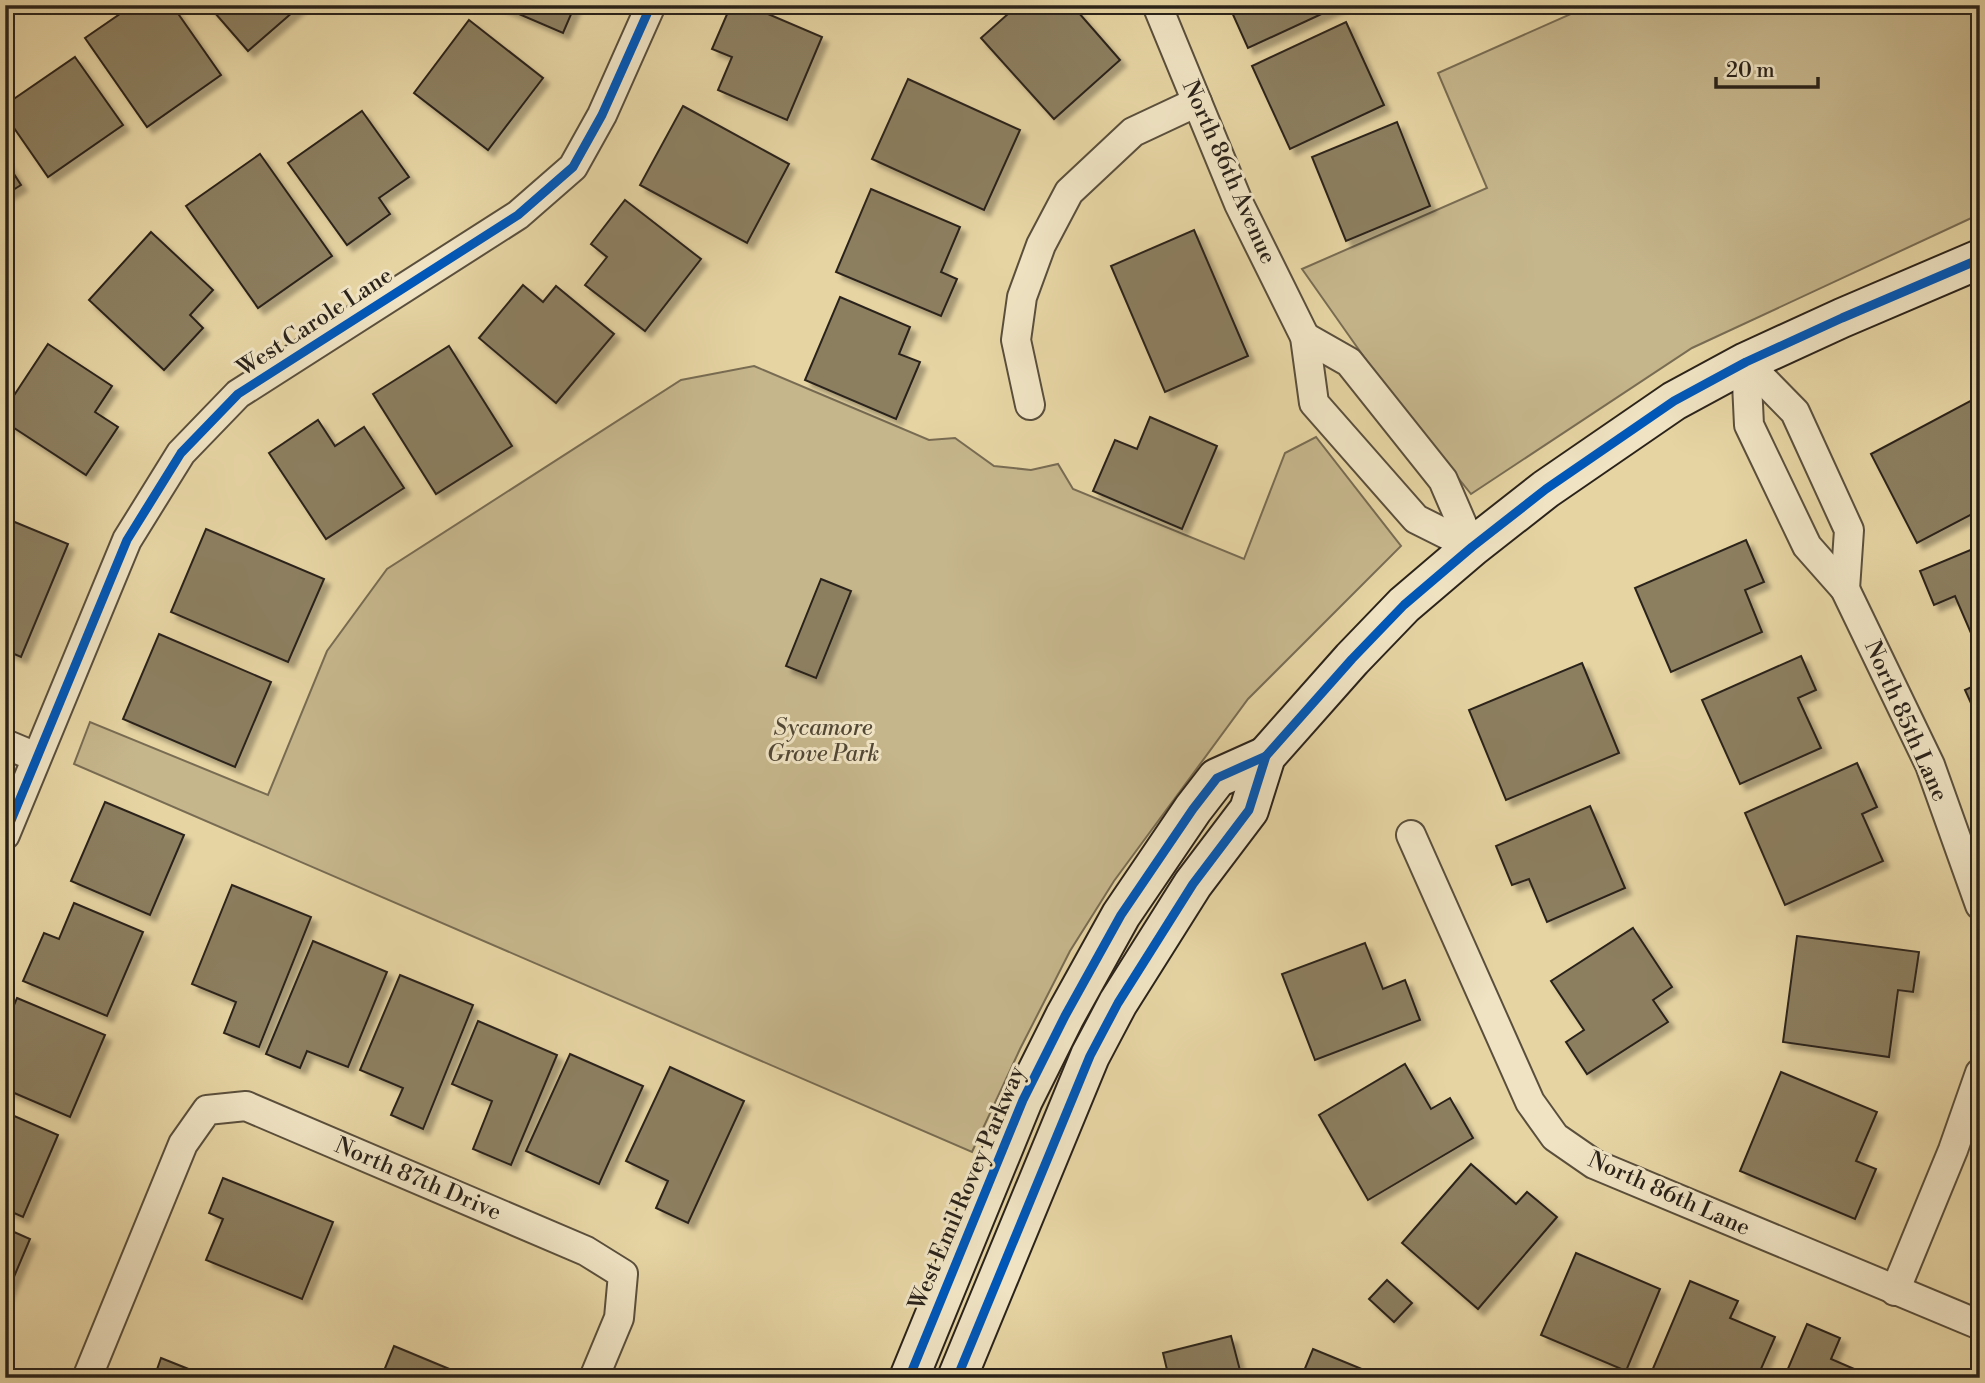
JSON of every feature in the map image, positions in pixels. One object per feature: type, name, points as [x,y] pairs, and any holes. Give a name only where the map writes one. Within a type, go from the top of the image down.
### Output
[{"type":"street","name":"West Carole Lane","points":[[5,835],[127,540],[181,453],[238,394],[519,215],[573,167],[602,116],[651,5]]},
{"type":"street","name":"North 86th Avenue","points":[[1157,5],[1239,204],[1305,337],[1314,403],[1416,519],[1472,547]]},
{"type":"street","points":[[1030,405],[1016,340],[1022,297],[1041,245],[1069,192],[1133,132],[1197,102]]},
{"type":"street","name":"West Emil Rovey Parkway","points":[[957,1378],[1090,1056],[1118,1003],[1193,884],[1249,810],[1266,756],[1352,659],[1404,605],[1472,547],[1546,489],[1674,401],[1746,362],[1980,260]]},
{"type":"street","points":[[1305,337],[1349,362],[1384,405],[1443,480],[1472,547]]},
{"type":"street","name":"North 85th Lane","points":[[1746,362],[1749,425],[1807,546],[1845,589],[1930,765],[1978,899]]},
{"type":"street","name":"North 85th Lane","points":[[1746,362],[1795,412],[1849,530],[1845,589]]},
{"type":"street","points":[[5,744],[37,757]]},
{"type":"street","name":"West Emil Rovey Parkway","points":[[909,1378],[1023,1100],[1065,1016],[1121,915],[1217,778],[1266,756]]},
{"type":"street","name":"North 86th Lane","points":[[1411,835],[1530,1102],[1555,1137],[1594,1164],[1980,1325]]},
{"type":"street","points":[[1895,1291],[1953,1150],[1980,1073]]},
{"type":"street","name":"North 87th Drive","points":[[87,1378],[183,1144],[207,1110],[246,1106],[586,1251],[623,1274],[620,1318],[594,1378]]},
{"type":"green space","points":[[1591,5],[1980,5],[1980,214],[1692,348],[1471,494],[1383,384],[1302,269],[1487,188],[1438,73]]},
{"type":"green space","name":"Sycamore Grove Park","points":[[754,366],[929,440],[955,438],[994,466],[1031,470],[1058,464],[1073,489],[1244,559],[1285,453],[1316,437],[1401,546],[1248,699],[1114,881],[1070,951],[972,1152],[74,764],[90,722],[268,795],[327,651],[387,569],[681,380]]},
{"type":"building","points":[[133,5],[172,5],[221,75],[147,127],[85,38]]},
{"type":"building","points":[[208,5],[301,5],[248,51]]},
{"type":"building","points":[[498,5],[575,5],[563,33]]},
{"type":"building","points":[[731,5],[747,5],[822,37],[787,120],[718,90],[732,57],[712,49]]},
{"type":"building","points":[[1018,5],[1072,5],[1120,60],[1054,119],[981,38]]},
{"type":"building","points":[[1236,5],[1341,5],[1248,48],[1230,8]]},
{"type":"building","points":[[469,20],[543,78],[488,150],[414,93]]},
{"type":"building","points":[[1346,22],[1384,105],[1290,149],[1252,66]]},
{"type":"building","points":[[75,57],[123,125],[48,177],[5,115],[5,105]]},
{"type":"building","points":[[908,79],[1020,130],[984,210],[872,159]]},
{"type":"building","points":[[683,106],[789,164],[747,243],[640,185]]},
{"type":"building","points":[[362,111],[409,177],[379,198],[390,214],[347,245],[288,163]]},
{"type":"building","points":[[1397,122],[1430,206],[1346,241],[1312,157]]},
{"type":"building","points":[[260,154],[332,256],[258,308],[186,206]]},
{"type":"building","points":[[5,160],[21,185],[5,195]]},
{"type":"building","points":[[871,189],[960,227],[941,272],[957,279],[941,316],[836,272]]},
{"type":"building","points":[[625,200],[701,259],[645,331],[585,285],[607,257],[591,244]]},
{"type":"building","points":[[1194,230],[1248,356],[1165,392],[1111,266]]},
{"type":"building","points":[[151,232],[213,290],[190,315],[203,328],[164,370],[89,300]]},
{"type":"building","points":[[523,285],[543,302],[556,286],[614,334],[556,403],[479,338]]},
{"type":"building","points":[[840,297],[910,327],[899,354],[920,362],[896,419],[805,380]]},
{"type":"building","points":[[48,344],[112,386],[95,412],[118,427],[86,475],[5,422],[5,409]]},
{"type":"building","points":[[449,346],[512,446],[436,494],[373,394]]},
{"type":"building","points":[[1974,399],[1980,409],[1980,510],[1917,543],[1871,454]]},
{"type":"building","points":[[1150,417],[1217,446],[1182,529],[1093,491],[1115,440],[1137,449]]},
{"type":"building","points":[[318,420],[335,446],[364,427],[404,488],[326,539],[269,453]]},
{"type":"building","points":[[5,518],[68,544],[21,657],[5,650]]},
{"type":"building","points":[[206,529],[324,579],[288,662],[171,612]]},
{"type":"building","points":[[1746,540],[1764,582],[1745,590],[1762,632],[1671,672],[1635,588]]},
{"type":"building","points":[[1980,546],[1980,646],[1977,647],[1955,596],[1934,605],[1920,571]]},
{"type":"building","points":[[821,579],[851,591],[816,678],[786,666]]},
{"type":"building","points":[[159,634],[271,682],[235,767],[123,719]]},
{"type":"building","points":[[1801,656],[1816,690],[1798,698],[1821,748],[1740,784],[1702,700]]},
{"type":"building","points":[[1582,663],[1619,753],[1506,800],[1469,710]]},
{"type":"building","points":[[1980,683],[1980,723],[1965,690]]},
{"type":"building","points":[[1857,763],[1877,807],[1862,814],[1883,861],[1785,905],[1745,813]]},
{"type":"building","points":[[105,802],[184,835],[150,915],[71,881]]},
{"type":"building","points":[[1590,806],[1625,888],[1547,922],[1529,879],[1512,885],[1496,846]]},
{"type":"building","points":[[232,885],[311,917],[259,1047],[224,1033],[236,1002],[192,984]]},
{"type":"building","points":[[74,903],[143,932],[107,1016],[23,981],[44,933],[59,939]]},
{"type":"building","points":[[1633,928],[1672,987],[1653,1000],[1668,1022],[1587,1074],[1566,1042],[1584,1030],[1551,981]]},
{"type":"building","points":[[1797,936],[1919,952],[1913,992],[1898,990],[1889,1057],[1783,1042]]},
{"type":"building","points":[[313,941],[387,972],[348,1067],[307,1051],[300,1068],[266,1054]]},
{"type":"building","points":[[1365,943],[1383,989],[1405,980],[1420,1020],[1315,1060],[1282,974]]},
{"type":"building","points":[[400,975],[473,1005],[423,1129],[391,1115],[403,1088],[360,1070]]},
{"type":"building","points":[[17,998],[105,1035],[70,1117],[5,1089],[5,1026]]},
{"type":"building","points":[[478,1021],[557,1055],[511,1165],[473,1149],[492,1101],[452,1084]]},
{"type":"building","points":[[570,1054],[643,1086],[599,1184],[526,1151]]},
{"type":"building","points":[[1405,1064],[1431,1109],[1450,1098],[1473,1138],[1368,1200],[1319,1115]]},
{"type":"building","points":[[670,1067],[744,1101],[688,1223],[656,1208],[668,1181],[626,1161]]},
{"type":"building","points":[[1781,1072],[1877,1112],[1856,1161],[1876,1169],[1855,1219],[1740,1171]]},
{"type":"building","points":[[5,1112],[58,1135],[23,1217],[5,1209]]},
{"type":"building","points":[[1471,1164],[1516,1204],[1527,1192],[1557,1217],[1478,1309],[1402,1243]]},
{"type":"building","points":[[223,1178],[333,1222],[302,1299],[206,1260],[223,1219],[209,1213]]},
{"type":"building","points":[[5,1228],[30,1239],[5,1298]]},
{"type":"building","points":[[1576,1253],[1660,1289],[1626,1371],[1541,1335]]},
{"type":"building","points":[[1387,1280],[1412,1303],[1394,1322],[1369,1299]]},
{"type":"building","points":[[1690,1281],[1738,1301],[1730,1318],[1775,1337],[1757,1378],[1649,1378]]},
{"type":"building","points":[[1807,1324],[1840,1338],[1831,1359],[1875,1378],[1784,1378]]},
{"type":"building","points":[[1231,1336],[1242,1378],[1169,1378],[1163,1353]]},
{"type":"building","points":[[394,1346],[471,1378],[381,1378]]},
{"type":"building","points":[[1313,1349],[1374,1374],[1372,1378],[1301,1378]]},
{"type":"building","points":[[161,1358],[211,1378],[154,1378]]},
{"type":"cycle path","points":[[5,835],[127,540],[181,453],[238,394],[518,215],[573,167],[602,115],[651,5]]},
{"type":"cycle path","points":[[957,1378],[1090,1056],[1118,1003],[1193,884],[1249,810],[1266,756],[1352,659],[1404,605],[1472,547],[1546,489],[1674,401],[1746,362],[1980,259]]},
{"type":"cycle path","points":[[909,1378],[1023,1100],[1065,1016],[1121,915],[1217,778],[1266,756]]}]
